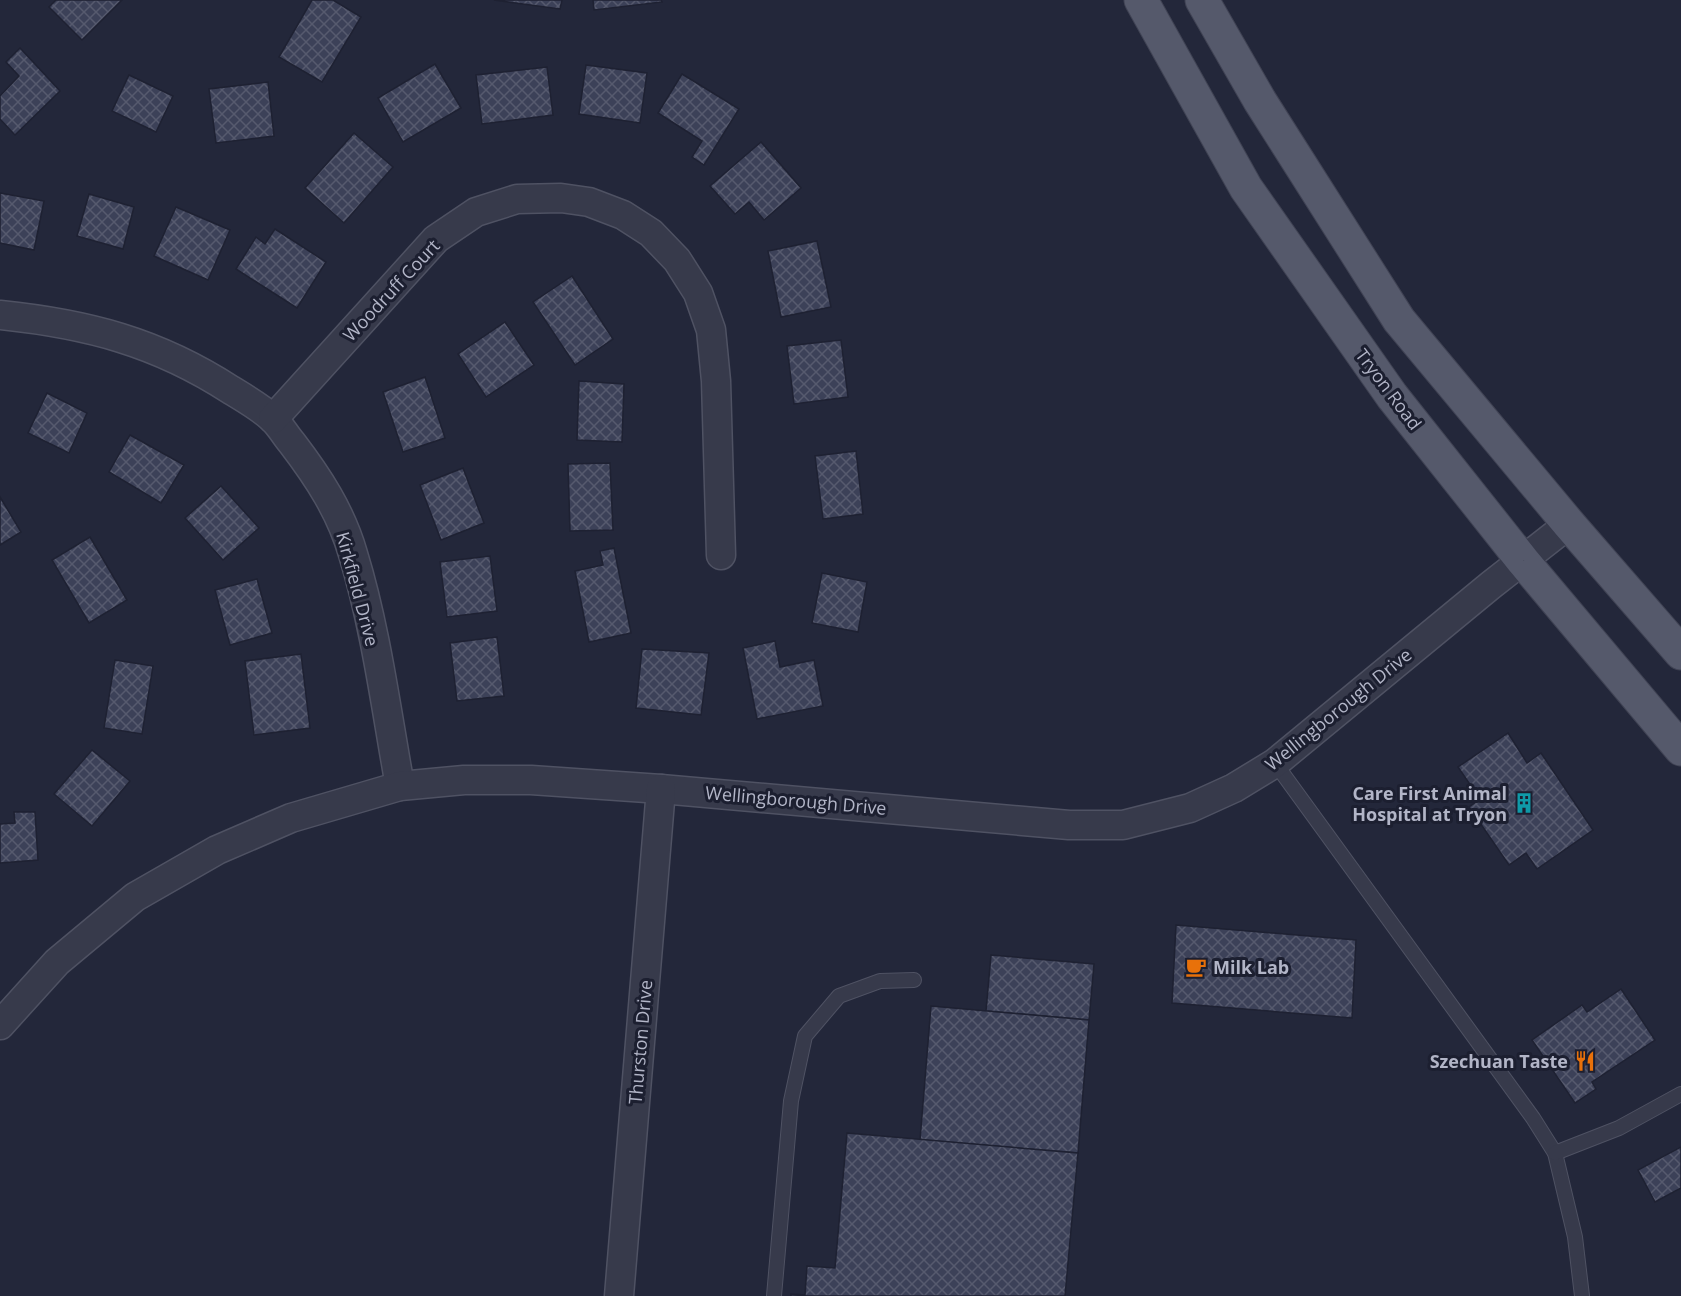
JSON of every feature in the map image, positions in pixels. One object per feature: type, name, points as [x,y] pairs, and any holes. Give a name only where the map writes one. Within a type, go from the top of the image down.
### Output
[{"type":"main road","name":"Tryon Road","points":[[1141,0],[1246,188],[1392,396],[1523,561],[1681,749]]},
{"type":"main road","points":[[1202,0],[1260,101],[1399,320],[1569,524],[1681,653]]},
{"type":"street","name":"Woodruff Court","points":[[273,418],[436,239],[476,212],[517,200],[561,198],[589,202],[623,215],[651,233],[677,260],[698,293],[711,330],[716,381],[721,555]]},
{"type":"street","name":"Kirkfield Drive","points":[[0,315],[87,327],[126,338],[203,371],[273,418],[318,478],[338,514],[353,553],[368,615],[400,786]]},
{"type":"street","name":"Wellingborough Drive","points":[[0,1025],[57,962],[135,897],[217,850],[291,818],[400,786],[464,780],[531,780],[661,789],[1069,825],[1123,825],[1190,808],[1234,788],[1275,763],[1491,585],[1569,524]]},
{"type":"street","name":"Thurston Drive","points":[[619,1296],[661,789]]},
{"type":"lane","points":[[1275,763],[1556,1153],[1575,1237],[1582,1296]]},
{"type":"lane","points":[[774,1296],[791,1101],[805,1036],[839,996],[880,981],[914,980]]},
{"type":"lane","points":[[1556,1153],[1619,1128],[1681,1094]]},
{"type":"building","points":[[56,0],[122,0],[82,40],[49,7]]},
{"type":"building","points":[[312,0],[333,0],[361,17],[322,82],[279,57]]},
{"type":"building","points":[[494,0],[562,0],[560,9]]},
{"type":"building","points":[[593,0],[661,0],[662,2],[594,10]]},
{"type":"building","points":[[20,48],[60,91],[15,135],[0,119],[0,96],[19,76],[6,62]]},
{"type":"building","points":[[435,64],[461,108],[403,142],[378,98]]},
{"type":"building","points":[[586,65],[647,73],[640,123],[579,114]]},
{"type":"building","points":[[547,67],[553,115],[482,124],[476,75]]},
{"type":"building","points":[[682,74],[739,109],[704,165],[692,157],[702,141],[658,113]]},
{"type":"building","points":[[129,75],[173,96],[156,132],[112,111]]},
{"type":"building","points":[[268,82],[274,136],[216,143],[209,89]]},
{"type":"building","points":[[354,133],[393,167],[344,223],[305,188]]},
{"type":"building","points":[[761,142],[801,188],[764,220],[749,202],[735,214],[710,186]]},
{"type":"building","points":[[0,193],[44,201],[34,250],[0,243]]},
{"type":"building","points":[[89,194],[134,207],[123,249],[77,236]]},
{"type":"building","points":[[176,207],[230,230],[208,280],[154,256]]},
{"type":"building","points":[[275,229],[326,262],[297,308],[236,269],[256,237],[265,244]]},
{"type":"building","points":[[817,241],[831,307],[781,317],[768,251]]},
{"type":"building","points":[[572,276],[613,339],[575,365],[533,302]]},
{"type":"building","points":[[505,322],[534,365],[486,397],[458,354]]},
{"type":"building","points":[[841,340],[848,397],[794,404],[787,346]]},
{"type":"building","points":[[425,377],[445,438],[403,452],[383,392]]},
{"type":"building","points":[[579,381],[624,384],[622,442],[577,440]]},
{"type":"building","points":[[47,393],[87,413],[69,453],[28,433]]},
{"type":"building","points":[[130,435],[184,465],[161,503],[109,472]]},
{"type":"building","points":[[856,451],[863,514],[823,519],[815,456]]},
{"type":"building","points":[[610,463],[613,530],[570,531],[568,464]]},
{"type":"building","points":[[463,468],[484,523],[441,540],[420,485]]},
{"type":"building","points":[[221,486],[259,528],[223,560],[185,518]]},
{"type":"building","points":[[0,497],[21,532],[0,545]]},
{"type":"building","points":[[90,537],[127,600],[89,623],[52,560]]},
{"type":"building","points":[[614,548],[631,633],[589,642],[575,571],[603,565],[600,551]]},
{"type":"building","points":[[490,556],[497,611],[447,617],[440,562]]},
{"type":"building","points":[[822,573],[867,582],[858,632],[812,623]]},
{"type":"building","points":[[257,579],[272,633],[230,645],[215,590]]},
{"type":"building","points":[[497,637],[504,696],[457,701],[450,643]]},
{"type":"building","points":[[775,641],[780,667],[814,660],[823,706],[757,719],[743,648]]},
{"type":"building","points":[[642,649],[709,653],[701,715],[636,708]]},
{"type":"building","points":[[301,654],[310,728],[254,735],[245,661]]},
{"type":"building","points":[[115,660],[153,666],[142,734],[104,728]]},
{"type":"building","name":"Care First Animal Hospital at Tryon","points":[[1508,733],[1527,763],[1541,753],[1593,830],[1537,869],[1526,853],[1509,865],[1469,807],[1480,799],[1458,767]]},
{"type":"building","points":[[92,750],[130,781],[92,826],[54,794]]},
{"type":"building","points":[[14,812],[35,812],[38,860],[0,863],[0,824],[15,823]]},
{"type":"building","points":[[1176,925],[1356,940],[1352,1018],[1172,1003]]},
{"type":"building","points":[[991,955],[1094,964],[1089,1020],[986,1011]]},
{"type":"building","name":"Szechuan Taste","points":[[1621,989],[1655,1040],[1592,1082],[1596,1089],[1575,1103],[1532,1040],[1582,1005],[1587,1012]]},
{"type":"building","points":[[931,1006],[1089,1020],[1078,1153],[920,1140]]},
{"type":"building","points":[[847,1133],[1078,1153],[1065,1296],[791,1296],[791,1294],[805,1295],[807,1266],[835,1268]]},
{"type":"building","points":[[1681,1147],[1681,1188],[1655,1202],[1638,1170]]},
{"type":"place","name":"Care First Animal Hospital at Tryon","points":[[1524,803]]},
{"type":"place","name":"Milk Lab","points":[[1196,967]]},
{"type":"place","name":"Szechuan Taste","points":[[1585,1061]]}]
